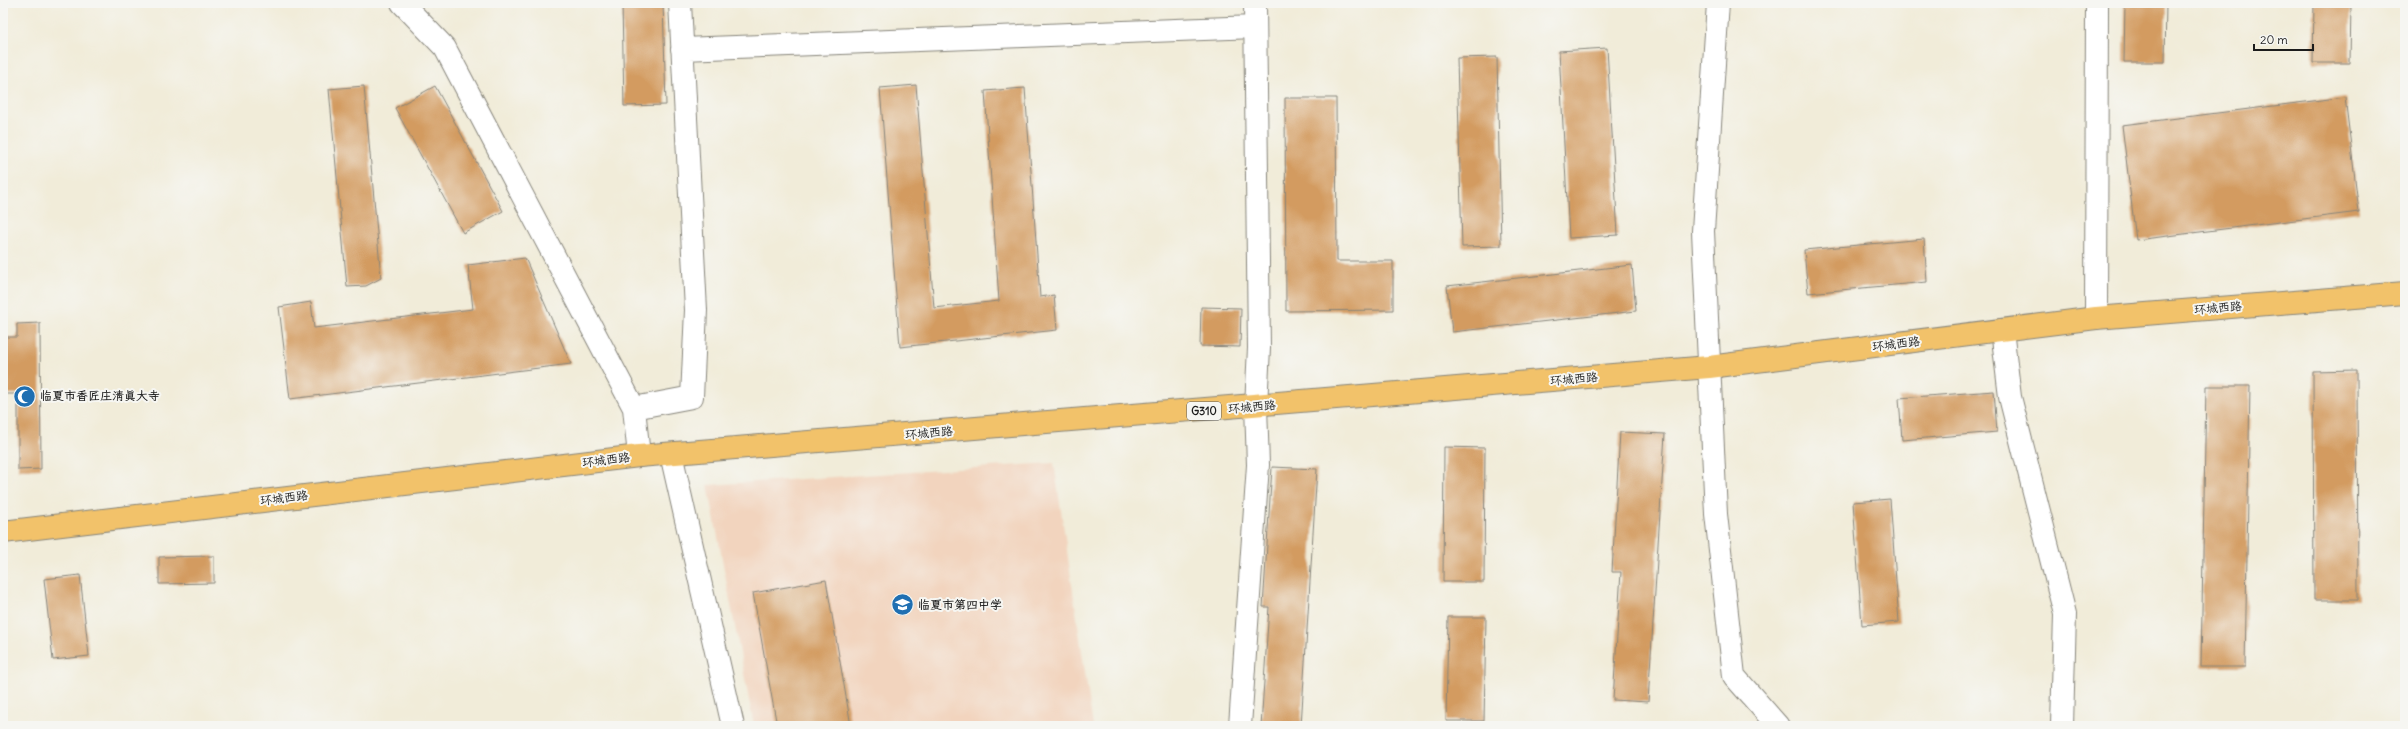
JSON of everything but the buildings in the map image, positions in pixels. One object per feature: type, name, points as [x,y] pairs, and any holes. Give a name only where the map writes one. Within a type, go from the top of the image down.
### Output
[{"type":"highway","name":"环城西路","points":[[3,532],[639,456],[1256,406],[1709,367],[2096,318],[2405,293]]},
{"type":"street","points":[[402,3],[444,48],[634,408],[639,456]]},
{"type":"street","points":[[634,408],[692,397],[696,310],[680,3]]},
{"type":"street","points":[[1240,726],[1258,465],[1256,406],[1259,348],[1255,3]]},
{"type":"street","points":[[1718,3],[1703,231],[1716,514],[1734,676],[1778,726]]},
{"type":"street","points":[[2096,318],[2097,3]]},
{"type":"street","points":[[682,50],[1255,28]]},
{"type":"street","points":[[2002,330],[2010,397],[2065,614],[2062,726]]},
{"type":"street","points":[[671,454],[733,726]]},
{"type":"shaded area","name":"临夏市第四中学","points":[[1054,463],[1093,726],[754,726],[708,485]]},
{"type":"place","name":"临夏市香匠庄清真大寺","points":[[25,396]]},
{"type":"place","name":"临夏市第四中学","points":[[903,605]]}]
